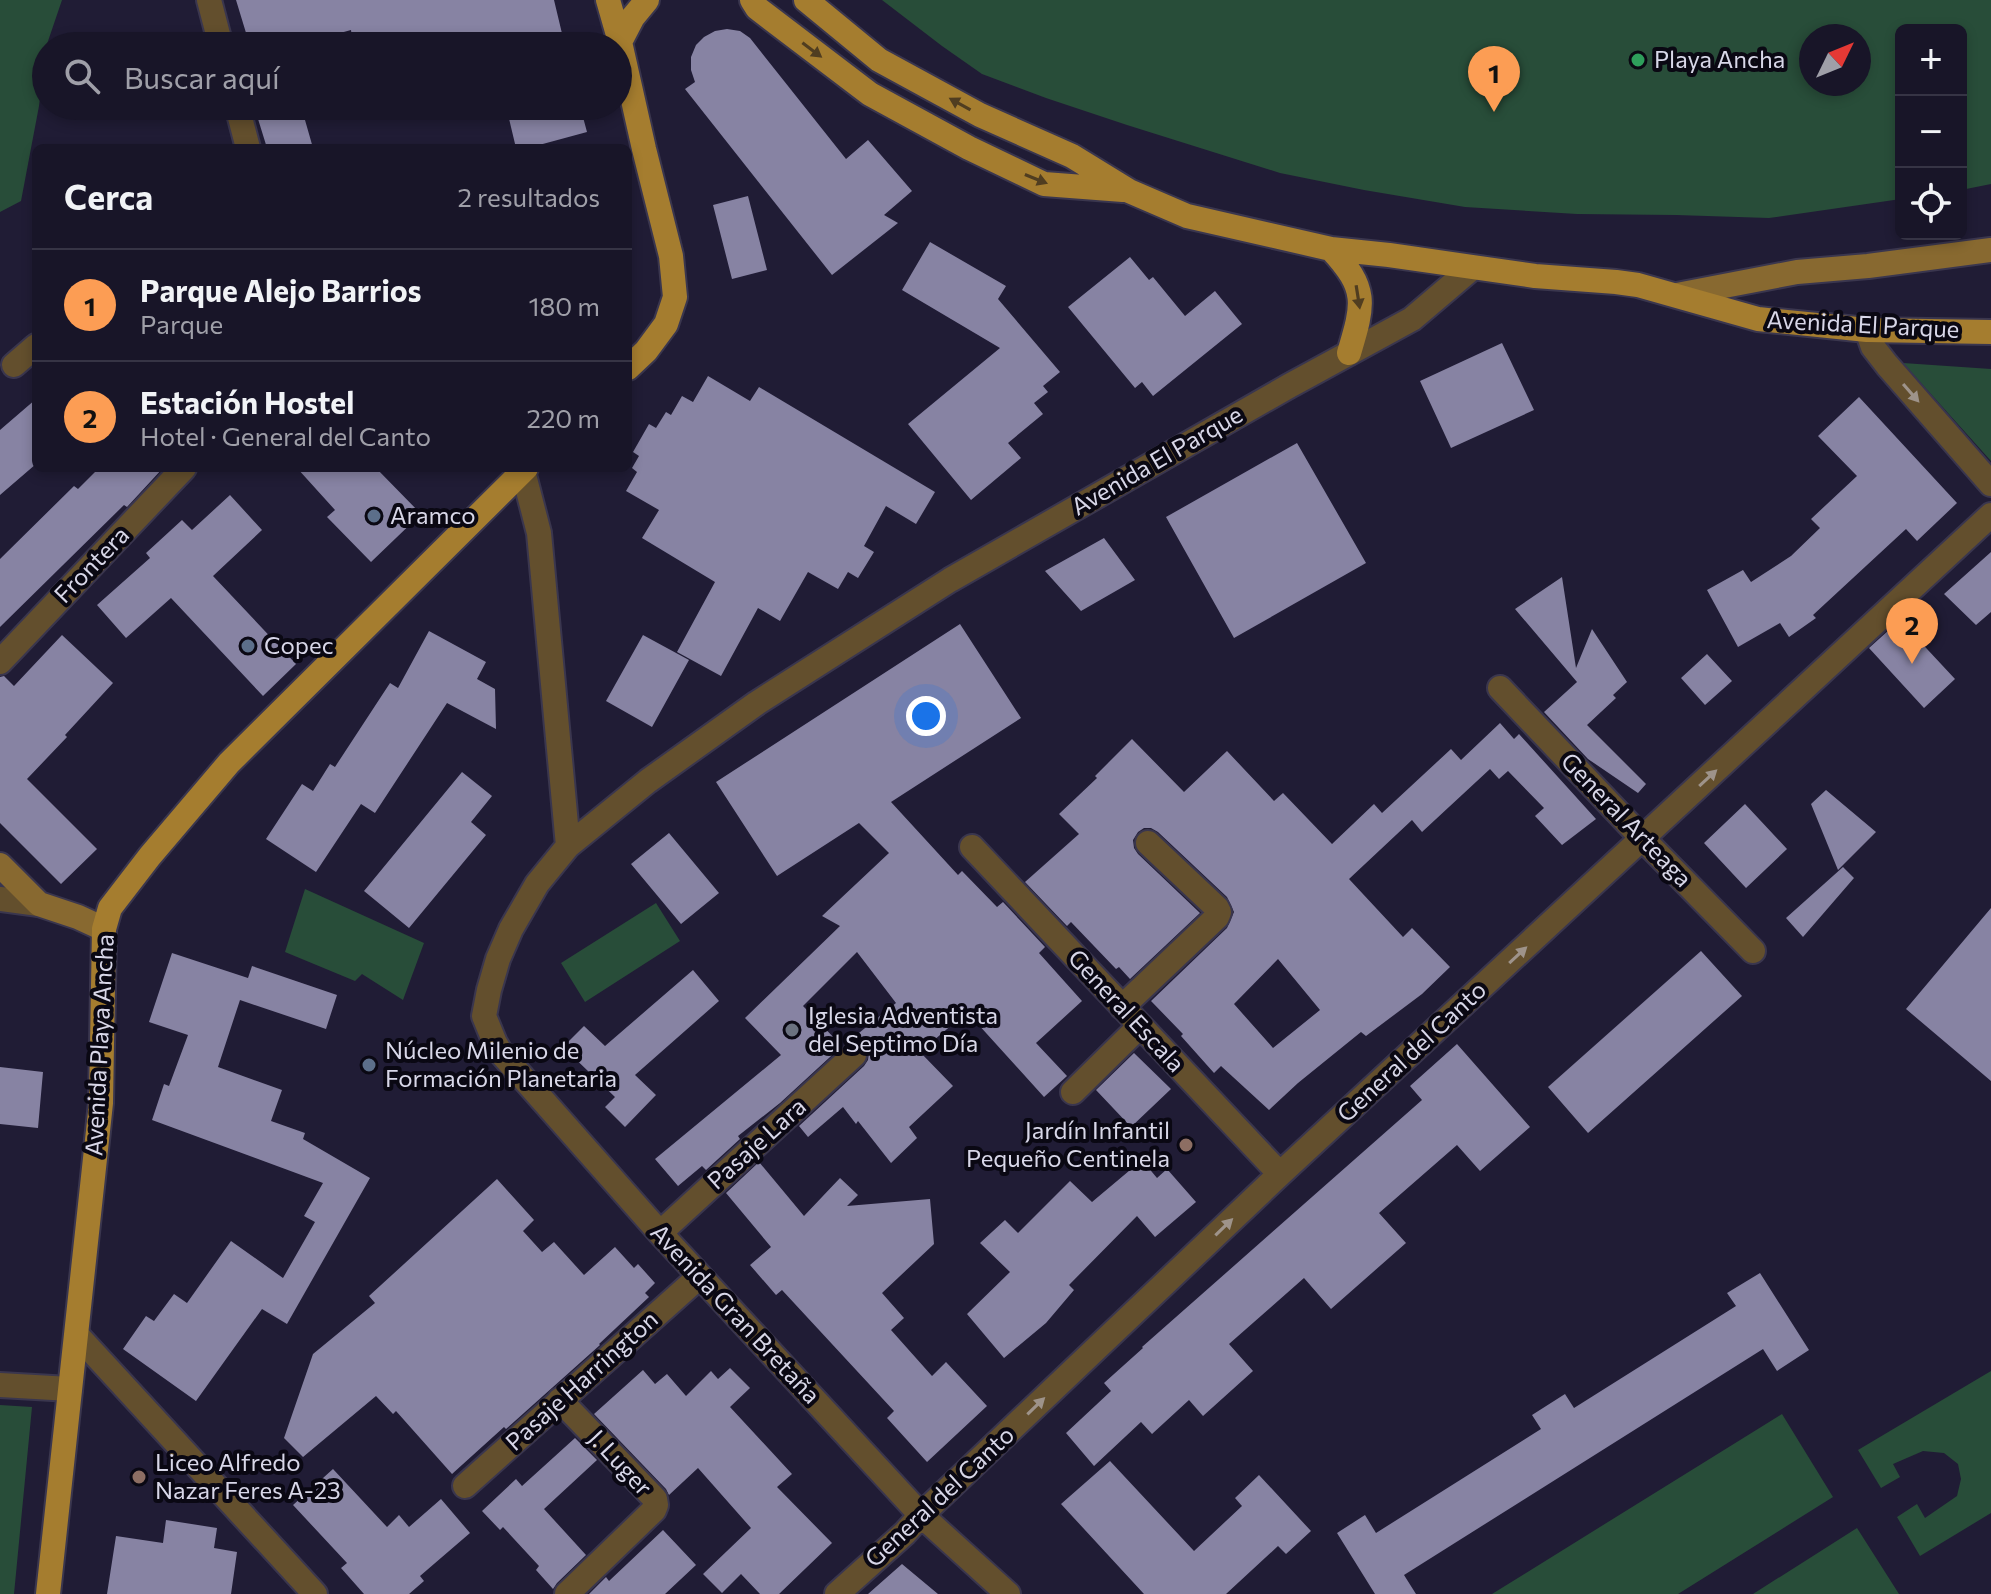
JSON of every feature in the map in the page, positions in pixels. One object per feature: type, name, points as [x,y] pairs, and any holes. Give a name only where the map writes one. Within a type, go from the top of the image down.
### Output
[{"type":"main road","points":[[608,0],[617,32]]},
{"type":"main road","points":[[625,32],[647,0]]},
{"type":"main road","points":[[752,0],[757,8],[870,94],[969,148],[1044,184],[1129,191]]},
{"type":"main road","points":[[806,0],[879,60],[980,115],[1072,156],[1129,191],[1187,216],[1331,249],[1472,268]]},
{"type":"main road","points":[[631,120],[636,151],[671,256],[675,297],[666,324],[632,364]]},
{"type":"main road","points":[[1331,249],[1349,269],[1359,289],[1361,315],[1349,353]]},
{"type":"main road","name":"Avenida El Parque","points":[[1472,268],[1616,282],[1677,295],[1758,319],[1867,330],[1991,332]]},
{"type":"main road","name":"Avenida Playa Ancha","points":[[48,1594],[101,1103],[104,929],[110,908],[229,763],[521,472]]},
{"type":"street","points":[[209,0],[217,32]]},
{"type":"street","points":[[241,120],[247,144]]},
{"type":"street","points":[[1677,295],[1797,272],[1991,250]]},
{"type":"street","name":"Avenida El Parque","points":[[484,1016],[498,959],[537,884],[568,846],[648,781],[757,703],[950,580],[1145,467],[1412,319],[1472,268]]},
{"type":"street","points":[[1867,330],[1873,347],[1887,365],[1991,484]]},
{"type":"street","points":[[14,365],[32,349]]},
{"type":"street","name":"Frontera","points":[[0,662],[180,472]]},
{"type":"street","points":[[525,472],[539,533],[568,846]]},
{"type":"street","name":"General del Canto","points":[[837,1594],[905,1533],[1280,1174],[1991,515]]},
{"type":"street","name":"General Arteaga","points":[[1500,688],[1753,951]]},
{"type":"street","points":[[1122,1007],[1219,912],[1148,843]]},
{"type":"street","name":"General Escala","points":[[972,847],[1280,1174]]},
{"type":"street","points":[[0,865],[39,904]]},
{"type":"street","points":[[0,899],[39,904],[104,929]]},
{"type":"street","name":"Avenida Gran Bretaña","points":[[484,1016],[501,1053],[660,1233],[921,1515],[1008,1594]]},
{"type":"street","points":[[1073,1092],[1140,1026]]},
{"type":"street","name":"Pasaje Lara","points":[[660,1233],[854,1055]]},
{"type":"street","name":"Pasaje Harrington","points":[[465,1486],[700,1276]]},
{"type":"street","points":[[77,1335],[315,1594]]},
{"type":"street","points":[[0,1385],[70,1389]]},
{"type":"street","name":"J. Luger","points":[[560,1400],[655,1499],[656,1505],[567,1594]]},
{"type":"green space","points":[[0,0],[62,0],[51,32],[32,32],[32,120],[36,120],[21,201],[0,212]]},
{"type":"green space","points":[[882,0],[1991,0],[1991,184],[1967,189],[1967,24],[1895,24],[1895,200],[1769,218],[1577,214],[1465,207],[1364,190],[1280,173],[1127,125],[982,74]]},
{"type":"green space","points":[[1903,363],[1991,369],[1991,461]]},
{"type":"green space","points":[[305,889],[424,943],[403,1000],[362,974],[355,981],[285,952]]},
{"type":"green space","points":[[656,903],[680,941],[585,1002],[561,963]]},
{"type":"green space","points":[[1991,1371],[1991,1513],[1920,1556],[1897,1517],[1917,1504],[1925,1518],[1957,1496],[1961,1479],[1958,1464],[1944,1453],[1923,1451],[1893,1464],[1900,1477],[1881,1488],[1858,1450]]},
{"type":"green space","points":[[0,1405],[32,1407],[14,1594],[0,1594]]},
{"type":"green space","points":[[1782,1414],[1833,1497],[1678,1594],[1492,1594]]},
{"type":"green space","points":[[1857,1528],[1899,1594],[1753,1594]]},
{"type":"building","points":[[236,0],[554,0],[562,32],[351,30],[246,32]]},
{"type":"building","points":[[715,31],[740,31],[750,38],[846,159],[868,140],[912,191],[884,215],[898,223],[832,275],[685,89],[695,82],[691,57],[696,45]]},
{"type":"building","points":[[258,120],[305,120],[312,144],[266,144]]},
{"type":"building","points":[[509,120],[584,120],[587,132],[543,144],[515,144]]},
{"type":"building","points":[[748,196],[767,270],[732,279],[713,205]]},
{"type":"building","points":[[930,242],[1006,286],[998,299],[1060,372],[1043,386],[1048,392],[1034,403],[1043,414],[1008,443],[1021,458],[971,500],[908,424],[1000,348],[902,290]]},
{"type":"building","points":[[1130,257],[1149,280],[1153,277],[1185,316],[1215,291],[1242,324],[1153,396],[1142,382],[1135,388],[1068,307]]},
{"type":"building","points":[[1502,343],[1534,410],[1451,448],[1420,381]]},
{"type":"building","points":[[708,376],[750,401],[759,387],[935,492],[916,524],[886,506],[864,546],[874,552],[858,578],[848,572],[838,589],[808,572],[780,621],[758,608],[721,676],[677,652],[715,582],[642,538],[659,510],[626,491],[637,472],[632,468],[639,456],[633,452],[649,424],[656,428],[666,412],[671,415],[682,396],[693,402]]},
{"type":"building","points":[[1859,397],[1957,503],[1917,541],[1906,529],[1813,615],[1816,618],[1789,637],[1780,623],[1738,647],[1707,590],[1743,570],[1751,582],[1791,556],[1820,528],[1811,519],[1857,476],[1818,436]]},
{"type":"building","points":[[32,402],[32,467],[0,495],[0,430]]},
{"type":"building","points":[[1297,443],[1366,563],[1234,638],[1166,517]]},
{"type":"building","points":[[95,472],[159,472],[127,507],[124,505],[0,627],[0,559],[74,486],[78,489]]},
{"type":"building","name":"Aramco","points":[[301,472],[380,472],[421,514],[371,562],[327,517],[335,510]]},
{"type":"building","points":[[230,495],[262,530],[213,576],[296,664],[263,696],[171,598],[126,638],[97,605],[150,558],[146,553],[182,520],[192,530]]},
{"type":"building","points":[[1104,538],[1135,580],[1081,611],[1045,571]]},
{"type":"building","points":[[1991,552],[1991,612],[1976,625],[1944,594]]},
{"type":"building","points":[[1562,577],[1576,668],[1592,629],[1627,682],[1613,695],[1616,698],[1587,725],[1646,784],[1638,793],[1588,759],[1544,712],[1577,682],[1515,609]]},
{"type":"building","points":[[1900,620],[1955,679],[1924,708],[1869,648]]},
{"type":"building","points":[[960,624],[1021,718],[891,802],[958,875],[962,871],[997,907],[1003,902],[1045,947],[1039,953],[1082,1001],[1036,1043],[1067,1076],[1044,1097],[967,1012],[920,1052],[953,1086],[909,1127],[917,1138],[891,1163],[843,1107],[808,1137],[799,1126],[868,1060],[869,1053],[864,1044],[849,1041],[896,1003],[857,952],[803,1006],[842,1046],[780,1103],[738,1136],[740,1139],[706,1170],[702,1166],[678,1186],[655,1159],[781,1055],[745,1018],[840,926],[822,916],[889,853],[859,823],[777,876],[716,782]]},
{"type":"building","points":[[429,631],[486,662],[477,679],[495,689],[496,729],[447,703],[375,813],[361,804],[316,872],[266,839],[302,784],[313,791],[330,764],[335,767],[390,683],[398,688]]},
{"type":"building","points":[[62,635],[113,683],[27,779],[97,849],[61,884],[0,823],[0,677],[4,676],[14,686]]},
{"type":"building","points":[[643,635],[689,660],[652,727],[606,701]]},
{"type":"building","points":[[1707,654],[1732,681],[1705,705],[1681,678]]},
{"type":"building","points":[[1500,723],[1514,739],[1519,734],[1596,819],[1562,845],[1535,816],[1544,808],[1508,771],[1499,779],[1490,769],[1422,832],[1412,820],[1349,879],[1403,937],[1412,928],[1450,967],[1422,994],[1366,1036],[1361,1032],[1269,1110],[1221,1066],[1214,1073],[1151,1001],[1227,928],[1234,912],[1227,897],[1158,832],[1144,828],[1138,832],[1133,840],[1134,848],[1200,913],[1130,979],[1119,967],[1116,969],[1071,922],[1067,926],[1025,882],[1079,834],[1059,814],[1132,739],[1184,792],[1227,751],[1274,801],[1283,793],[1332,844],[1374,804],[1382,813],[1451,749],[1461,760]],"holes":[[[1278,959],[1320,1010],[1273,1048],[1234,1004]]]},
{"type":"building","points":[[462,772],[492,796],[471,822],[486,835],[409,928],[364,891]]},
{"type":"building","points":[[1826,790],[1876,832],[1838,870],[1811,804]]},
{"type":"building","points":[[1745,804],[1787,849],[1746,888],[1704,843]]},
{"type":"building","points":[[669,833],[719,893],[681,924],[631,864]]},
{"type":"building","points":[[1843,867],[1854,878],[1803,937],[1786,918]]},
{"type":"building","points":[[1991,908],[1991,1081],[1906,1009]]},
{"type":"building","points":[[1701,951],[1742,996],[1588,1133],[1548,1087]]},
{"type":"building","points":[[172,953],[248,978],[252,966],[337,995],[326,1029],[240,1000],[218,1067],[282,1090],[271,1121],[305,1133],[303,1139],[370,1178],[287,1324],[262,1309],[196,1401],[123,1349],[146,1316],[154,1321],[174,1294],[187,1303],[231,1241],[283,1278],[315,1222],[304,1216],[323,1183],[152,1120],[164,1084],[169,1086],[188,1035],[149,1022]]},
{"type":"building","points":[[693,970],[719,1001],[635,1075],[656,1095],[625,1127],[605,1107],[615,1097],[563,1047],[584,1026],[605,1046]]},
{"type":"building","points":[[1457,1044],[1530,1127],[1480,1171],[1457,1145],[1379,1213],[1406,1243],[1331,1309],[1304,1278],[1229,1344],[1253,1371],[1203,1416],[1189,1400],[1152,1434],[1141,1422],[1094,1466],[1066,1433],[1111,1391],[1104,1383],[1422,1100],[1410,1086]]},
{"type":"building","points":[[1134,1053],[1171,1089],[1131,1127],[1096,1090]]},
{"type":"building","points":[[0,1067],[43,1072],[38,1128],[0,1124]]},
{"type":"building","points":[[1142,1160],[1157,1178],[1167,1169],[1196,1202],[1155,1237],[1137,1216],[1069,1285],[1074,1290],[1046,1323],[1004,1358],[967,1314],[1010,1272],[980,1243],[1005,1220],[1018,1233],[1070,1181],[1092,1202]]},
{"type":"building","points":[[759,1162],[804,1216],[840,1178],[858,1195],[847,1206],[930,1199],[934,1244],[882,1293],[904,1318],[891,1330],[932,1376],[946,1362],[987,1406],[927,1462],[887,1418],[894,1411],[782,1290],[776,1295],[750,1265],[771,1247],[726,1193]]},
{"type":"building","points":[[497,1179],[534,1220],[523,1231],[542,1252],[554,1242],[584,1275],[615,1247],[634,1268],[638,1264],[655,1283],[645,1293],[649,1297],[600,1345],[452,1474],[396,1411],[393,1414],[376,1396],[303,1457],[284,1438],[313,1354],[375,1303],[369,1296]]},
{"type":"building","points":[[1760,1273],[1809,1350],[1777,1371],[1763,1349],[1404,1575],[1416,1594],[1375,1594],[1337,1533],[1365,1515],[1376,1533],[1541,1429],[1532,1415],[1565,1394],[1574,1408],[1736,1306],[1727,1293]]},
{"type":"building","points":[[730,1368],[750,1388],[730,1407],[792,1474],[777,1487],[832,1543],[779,1594],[760,1594],[741,1574],[722,1593],[703,1574],[751,1528],[698,1468],[669,1495],[594,1414],[643,1370],[655,1384],[667,1374],[686,1396],[711,1371],[718,1379]]},
{"type":"building","points":[[575,1438],[597,1460],[544,1509],[586,1555],[553,1589],[536,1570],[539,1566],[503,1527],[500,1530],[482,1511],[516,1479],[522,1486]]},
{"type":"building","points":[[1110,1461],[1194,1551],[1242,1506],[1235,1498],[1259,1475],[1311,1531],[1286,1554],[1278,1546],[1226,1594],[1144,1594],[1061,1504]]},
{"type":"building","points":[[333,1469],[387,1527],[399,1515],[409,1527],[441,1499],[470,1533],[420,1576],[424,1581],[409,1594],[364,1594],[341,1568],[347,1563],[293,1505]]},
{"type":"building","points":[[166,1520],[217,1528],[214,1548],[237,1552],[231,1594],[107,1594],[116,1536],[163,1543]]},
{"type":"building","points":[[663,1530],[696,1565],[665,1594],[589,1594],[606,1577],[609,1581]]},
{"type":"building","points":[[902,1564],[938,1594],[868,1594]]},
{"type":"place","name":"Playa Ancha","points":[[1638,60]]},
{"type":"place","name":"Parque Alejo Barrios","points":[[1494,112]]},
{"type":"place","name":"Aramco","points":[[374,516]]},
{"type":"place","name":"Copec","points":[[248,646]]},
{"type":"place","name":"Estación Hostel","points":[[1912,664]]},
{"type":"place","name":"Iglesia Adventista del Septimo Día","points":[[792,1030]]},
{"type":"place","name":"Núcleo Milenio de Formación Planetaria","points":[[369,1065]]},
{"type":"place","name":"Jardín Infantil Pequeño Centinela","points":[[1186,1145]]},
{"type":"place","name":"Liceo Alfredo Nazar Feres A-23","points":[[139,1477]]}]
